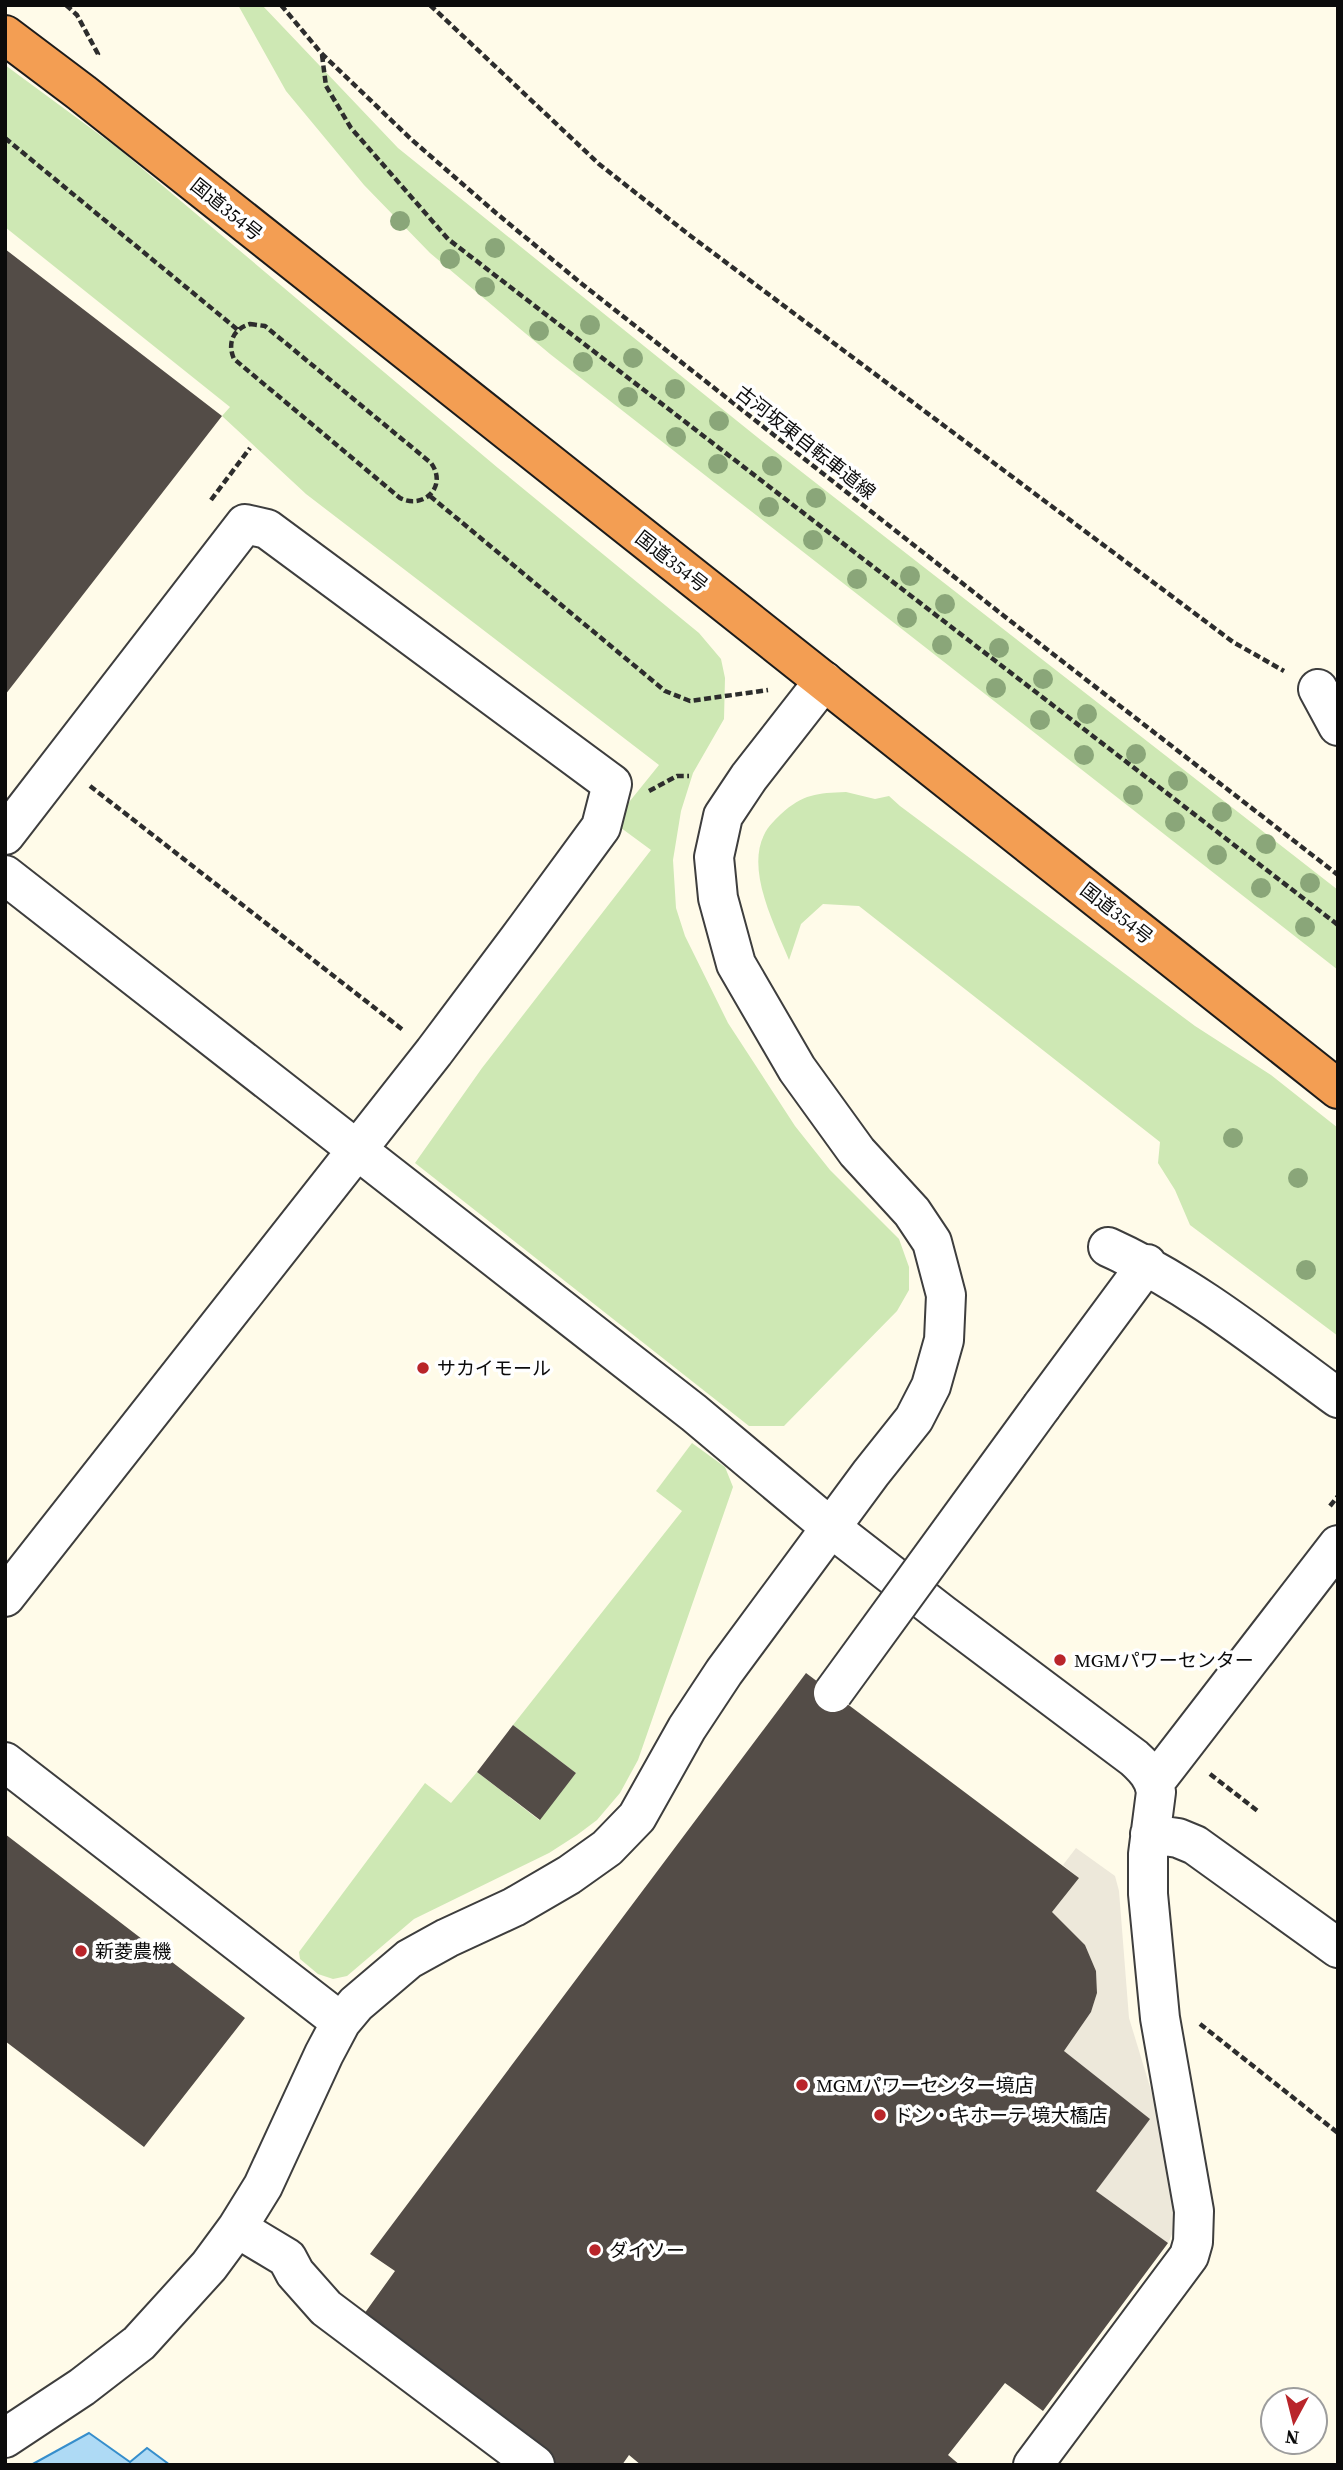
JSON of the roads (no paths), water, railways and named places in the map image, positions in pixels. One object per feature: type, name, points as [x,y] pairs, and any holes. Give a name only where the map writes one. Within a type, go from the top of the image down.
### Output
[{"type":"highway","name":"国道354号","points":[[5,35],[93,101],[1338,1089]]},
{"type":"street","points":[[5,835],[244,524],[267,529],[612,784],[601,827],[434,1052],[5,1597]]},
{"type":"street","points":[[5,2438],[82,2387],[139,2343],[209,2266],[263,2186],[341,2022],[381,1981],[409,1959],[514,1907],[569,1875],[607,1848],[636,1817],[687,1728],[724,1672],[830,1527],[914,1419],[932,1386],[944,1340],[946,1295],[932,1242],[912,1212],[857,1152],[797,1069],[736,964],[718,898],[714,857],[723,816],[748,777],[824,681]]},
{"type":"street","points":[[1318,690],[1338,726]]},
{"type":"street","points":[[5,875],[694,1413],[830,1527],[1145,1768],[1154,1782],[1156,1792],[1150,1834],[1148,1894],[1160,2018],[1194,2211],[1193,2242],[1189,2256],[1033,2465]]},
{"type":"street","points":[[1108,1247],[1147,1264],[1209,1304],[1338,1398]]},
{"type":"street","points":[[833,1693],[1147,1264]]},
{"type":"street","points":[[1154,1782],[1338,1545]]},
{"type":"street","points":[[5,1762],[341,2022]]},
{"type":"street","points":[[1150,1834],[1178,1838],[1195,1845],[1338,1948]]},
{"type":"street","points":[[237,2228],[287,2258],[295,2273],[326,2308],[535,2465]]},
{"type":"water","points":[[89,2433],[130,2462],[147,2448],[170,2465],[31,2465]]},
{"type":"place","name":"サカイモール","points":[[423,1368]]},
{"type":"place","name":"MGMパワーセンター","points":[[1060,1660]]},
{"type":"place","name":"新菱農機","points":[[81,1951]]},
{"type":"place","name":"MGMパワーセンター境店","points":[[802,2085]]},
{"type":"place","name":"ドン・キホーテ 境大橋店","points":[[880,2115]]},
{"type":"place","name":"ダイソー","points":[[595,2250]]}]
